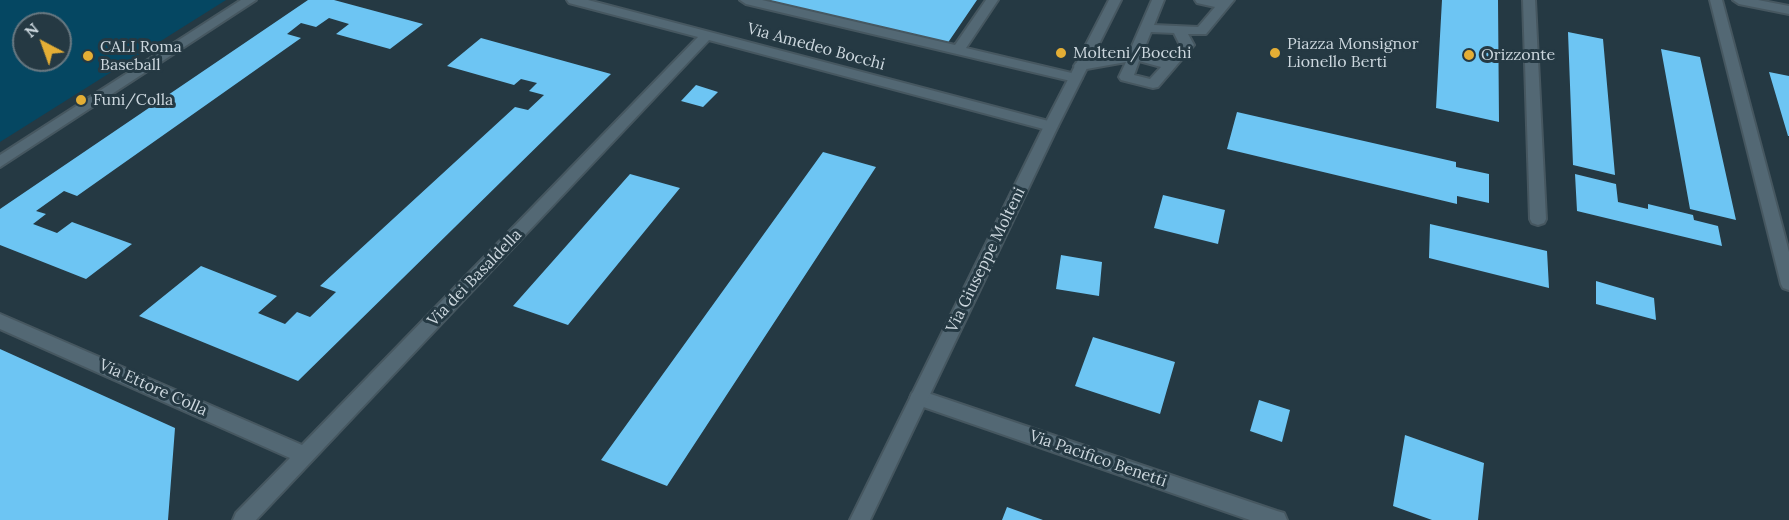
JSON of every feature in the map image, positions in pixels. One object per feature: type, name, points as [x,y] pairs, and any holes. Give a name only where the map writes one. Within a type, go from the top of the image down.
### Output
[{"type":"street","points":[[0,162],[250,0]]},
{"type":"street","name":"Via Amedeo Bocchi","points":[[573,0],[1051,126]]},
{"type":"street","points":[[746,0],[958,50],[1078,72],[1135,56],[1169,65]]},
{"type":"street","points":[[958,50],[992,0]]},
{"type":"street","name":"Via Giuseppe Molteni","points":[[860,520],[1051,126],[1115,0]]},
{"type":"street","points":[[1158,0],[1126,77],[1153,84],[1187,45],[1180,32]]},
{"type":"street","points":[[1201,0],[1226,3]]},
{"type":"street","points":[[1529,0],[1538,219]]},
{"type":"street","points":[[1716,0],[1789,284]]},
{"type":"street","points":[[1739,0],[1789,10]]},
{"type":"street","points":[[1147,28],[1180,32],[1201,31],[1226,3]]},
{"type":"street","name":"Via dei Basaldella","points":[[243,520],[707,35]]},
{"type":"street","name":"Via Ettore Colla","points":[[0,321],[306,456]]},
{"type":"street","name":"Via Pacifico Benetti","points":[[920,398],[1277,520]]},
{"type":"shaded area","name":"CALI Roma Baseball","points":[[0,0],[226,0],[0,142]]},
{"type":"building","points":[[308,0],[334,0],[423,24],[390,49],[336,34],[349,24],[329,18],[316,27],[301,23],[287,34],[301,38],[77,196],[64,191],[36,211],[46,214],[33,224],[57,233],[72,222],[132,244],[86,279],[0,245],[0,209]]},
{"type":"building","points":[[768,0],[977,0],[947,44]]},
{"type":"building","name":"Orizzonte","points":[[1442,0],[1498,0],[1499,122],[1436,108]]},
{"type":"building","points":[[1568,32],[1603,39],[1615,175],[1573,165]]},
{"type":"building","points":[[481,38],[611,74],[298,381],[139,316],[201,266],[277,296],[258,313],[285,324],[297,312],[310,317],[336,292],[320,286],[515,107],[528,110],[544,95],[529,91],[537,83],[521,79],[514,85],[447,66]]},
{"type":"building","points":[[1661,49],[1700,57],[1736,220],[1690,209]]},
{"type":"building","points":[[1769,72],[1789,76],[1789,136],[1788,136]]},
{"type":"building","points":[[696,85],[718,92],[703,107],[681,101]]},
{"type":"building","points":[[1237,112],[1456,162],[1456,167],[1489,174],[1489,203],[1457,196],[1457,204],[1227,149]]},
{"type":"building","points":[[823,152],[876,167],[667,486],[601,460]]},
{"type":"building","points":[[630,174],[680,188],[568,325],[513,306]]},
{"type":"building","points":[[1575,174],[1616,184],[1618,202],[1648,209],[1648,204],[1693,215],[1694,220],[1718,226],[1722,246],[1577,211]]},
{"type":"building","points":[[1163,195],[1225,210],[1218,244],[1154,228]]},
{"type":"building","points":[[1430,224],[1547,251],[1549,288],[1429,258]]},
{"type":"building","points":[[1061,255],[1102,262],[1099,296],[1056,289]]},
{"type":"building","points":[[1596,281],[1654,298],[1656,320],[1596,304]]},
{"type":"building","points":[[1093,337],[1175,362],[1160,414],[1075,386]]},
{"type":"building","points":[[0,349],[175,428],[168,520],[0,520]]},
{"type":"building","points":[[1259,400],[1290,410],[1282,442],[1250,431]]},
{"type":"building","points":[[1405,435],[1484,463],[1478,520],[1432,520],[1393,506]]},
{"type":"building","points":[[1007,507],[1043,520],[1002,520]]},
{"type":"place","name":"Molteni/Bocchi","points":[[1061,53]]},
{"type":"place","name":"Piazza Monsignor Lionello Berti","points":[[1275,53]]},
{"type":"place","name":"Orizzonte","points":[[1469,55]]},
{"type":"place","name":"CALI Roma Baseball","points":[[88,56]]},
{"type":"place","name":"Funi/Colla","points":[[81,100]]}]
